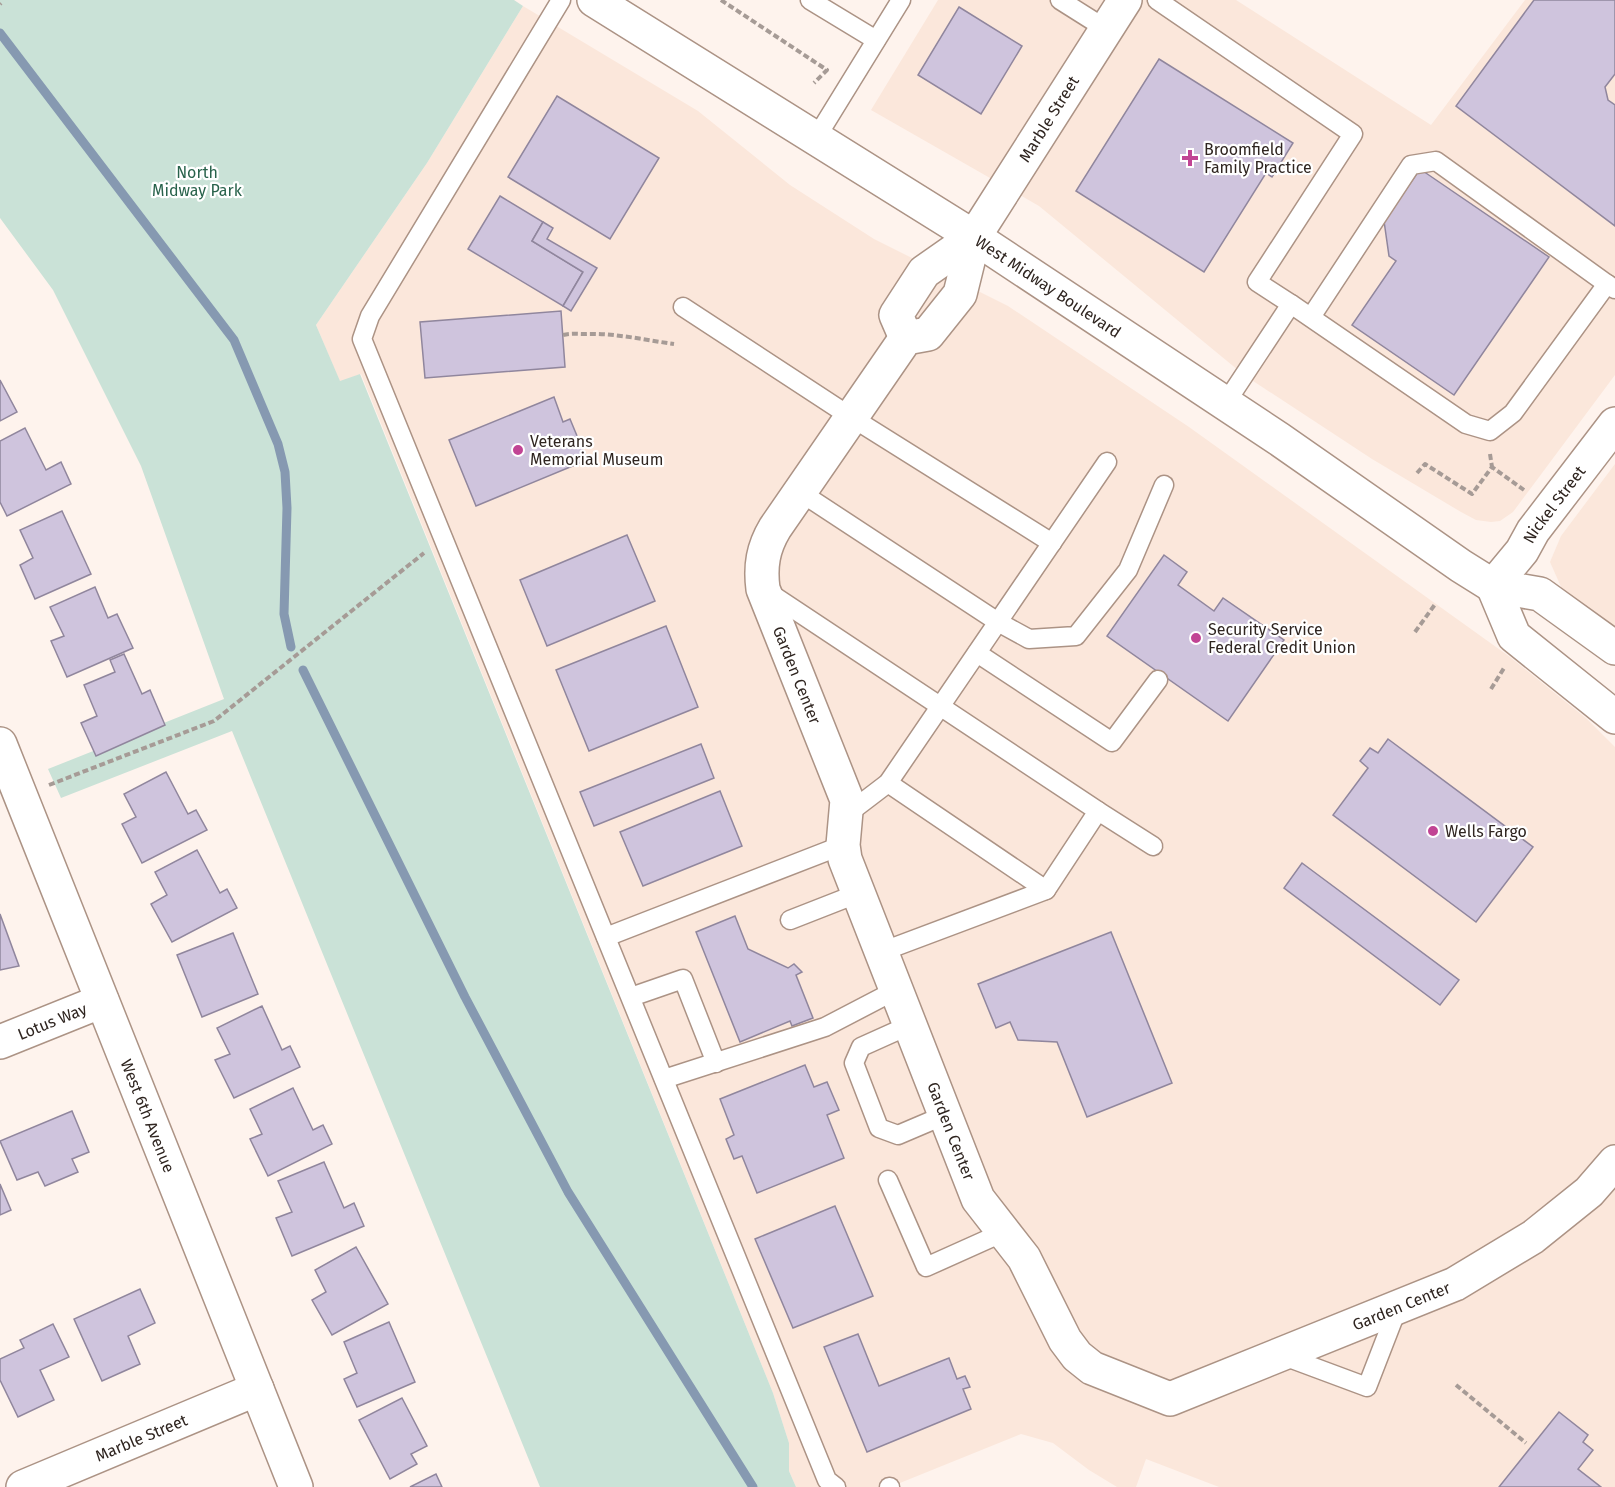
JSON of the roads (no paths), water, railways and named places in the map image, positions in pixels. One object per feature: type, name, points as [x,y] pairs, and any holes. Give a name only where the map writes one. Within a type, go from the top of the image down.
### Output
[{"type":"street","name":"Marble Street","points":[[974,237],[1125,0]]},
{"type":"street","name":"West Midway Boulevard","points":[[615,5],[816,138],[974,237],[1226,404],[1461,566],[1493,586],[1540,594],[1615,648]]},
{"type":"street","name":"Garden Center","points":[[974,237],[960,294],[928,334],[906,338],[775,528],[764,551],[761,574],[763,589],[847,800],[845,859],[978,1199],[1024,1258],[1065,1340],[1077,1356],[1092,1368],[1170,1399],[1455,1284],[1533,1237],[1589,1192],[1615,1162]]},
{"type":"street","name":"Nickel Street","points":[[1493,586],[1522,551],[1533,531],[1615,424]]},
{"type":"street","points":[[1493,586],[1514,636],[1615,717]]},
{"type":"street","name":"West 6th Avenue","points":[[0,744],[297,1487]]},
{"type":"street","name":"Lotus Way","points":[[0,1042],[102,1001]]},
{"type":"street","name":"Marble Street","points":[[24,1487],[257,1389]]},
{"type":"lane","points":[[561,0],[370,316],[362,339],[827,1480],[836,1487]]},
{"type":"lane","points":[[816,138],[900,0]]},
{"type":"lane","points":[[1060,0],[1106,29]]},
{"type":"lane","points":[[1157,0],[1353,134],[1257,282],[1466,424],[1491,431],[1513,413],[1611,287],[1436,161],[1411,165],[1311,317]]},
{"type":"lane","points":[[819,3],[876,40]]},
{"type":"lane","points":[[1226,404],[1292,304]]},
{"type":"lane","points":[[683,307],[851,417],[1052,543]]},
{"type":"lane","points":[[606,937],[845,830],[888,783],[1107,462]]},
{"type":"lane","points":[[800,492],[998,622],[1029,639],[1076,636],[1128,570],[1164,485]]},
{"type":"lane","points":[[763,589],[1153,846]]},
{"type":"lane","points":[[977,653],[1112,742],[1158,680]]},
{"type":"lane","points":[[888,783],[1046,890]]},
{"type":"lane","points":[[881,952],[1046,890],[1098,811]]},
{"type":"lane","points":[[790,920],[859,893]]},
{"type":"lane","points":[[631,997],[683,979],[716,1063]]},
{"type":"lane","points":[[664,1079],[825,1027],[896,990]]},
{"type":"lane","points":[[910,1025],[861,1047],[854,1063],[879,1128],[898,1135],[945,1115]]},
{"type":"lane","points":[[888,1180],[926,1267],[1004,1232]]},
{"type":"lane","points":[[1281,1354],[1367,1387],[1398,1307]]},
{"type":"waterway","points":[[0,33],[234,340],[278,444],[285,472],[287,508],[284,614],[291,647]]},
{"type":"waterway","points":[[303,670],[465,997],[568,1192],[753,1487]]},
{"type":"place","name":"Broomfield Family Practice","points":[[1190,158]]},
{"type":"place","name":"Veterans Memorial Museum","points":[[518,450]]},
{"type":"place","name":"Security Service Federal Credit Union","points":[[1196,638]]},
{"type":"place","name":"Wells Fargo","points":[[1433,831]]},
{"type":"park label","name":"North Midway Park","points":[[197,181]]}]
